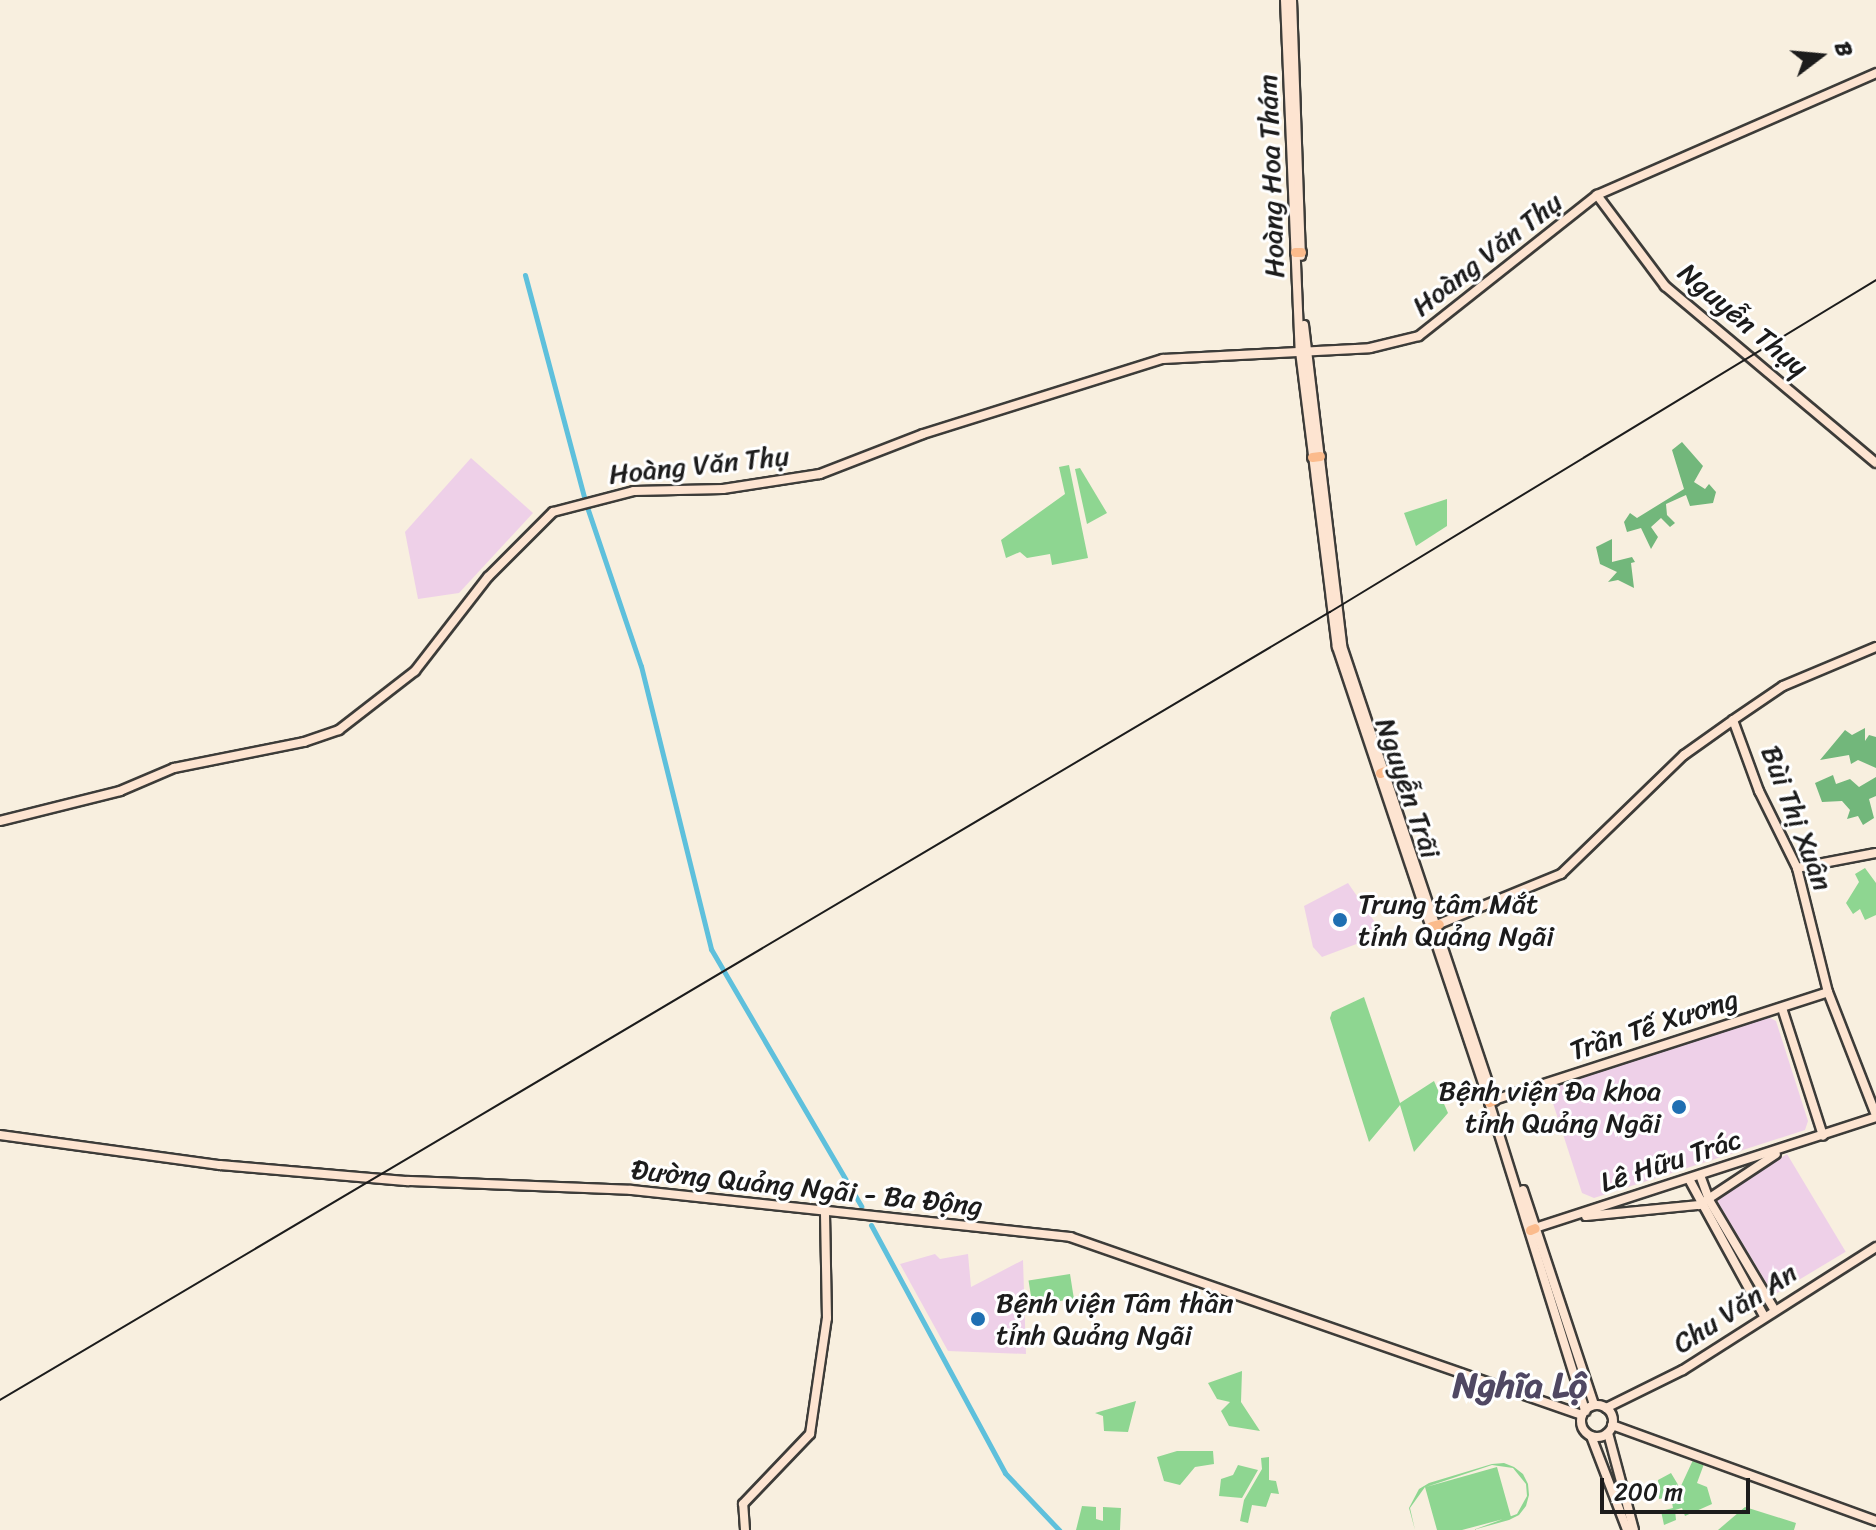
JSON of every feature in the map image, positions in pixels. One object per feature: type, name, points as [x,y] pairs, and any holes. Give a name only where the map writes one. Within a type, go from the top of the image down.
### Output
[{"type":"main road","name":"Hoàng Hoa Thám","points":[[1285,0],[1303,351]]},
{"type":"main road","name":"Hoàng Hoa Thám","points":[[1292,0],[1298,252]]},
{"type":"main road","name":"Hoàng Văn Thụ","points":[[0,821],[120,791],[174,768],[304,742],[339,730],[415,671],[488,577],[553,512],[634,491],[723,489],[820,474],[1141,364],[1370,348],[1430,331],[1597,195],[1876,73]]},
{"type":"main road","name":"Nguyễn Thụy","points":[[1597,195],[1665,286],[1876,463]]},
{"type":"main road","name":"Nguyễn Trãi","points":[[1303,351],[1342,646],[1533,1229],[1594,1405]]},
{"type":"main road","points":[[1435,925],[1569,869],[1684,755],[1783,686],[1876,647]]},
{"type":"main road","name":"Bùi Thị Xuân","points":[[1733,720],[1759,791],[1797,868],[1828,992],[1876,1116]]},
{"type":"main road","points":[[1797,868],[1876,853]]},
{"type":"main road","name":"Trần Tế Xương","points":[[1492,1101],[1828,992]]},
{"type":"main road","points":[[1782,1008],[1823,1136]]},
{"type":"main road","name":"Lê Hữu Trác","points":[[1533,1229],[1823,1136],[1876,1116]]},
{"type":"main road","name":"Đường Quảng Ngãi - Ba Động","points":[[0,1135],[220,1165],[408,1181],[631,1190],[825,1214],[1070,1237],[1584,1413]]},
{"type":"main road","name":"Lê Hữu Trác","points":[[1572,1217],[1699,1205],[1783,1149]]},
{"type":"main road","points":[[1700,1175],[1709,1200],[1774,1309]]},
{"type":"main road","points":[[1689,1179],[1699,1205],[1764,1316]]},
{"type":"main road","points":[[1620,1201],[1624,1213]]},
{"type":"main road","points":[[745,1530],[743,1504],[810,1434],[827,1318],[825,1214]]},
{"type":"main road","name":"Nguyễn Trãi","points":[[1533,1229],[1584,1413]]},
{"type":"main road","name":"Chu Văn An","points":[[1606,1408],[1683,1370],[1774,1309],[1876,1247]]},
{"type":"main road","points":[[1627,1530],[1591,1436],[1582,1426],[1584,1413],[1594,1405],[1606,1408],[1634,1530]]},
{"type":"main road","points":[[1591,1436],[1610,1429],[1876,1521]]},
{"type":"shaded area","points":[[471,458],[533,513],[459,593],[418,599],[405,532]]},
{"type":"shaded area","name":"Trung tâm Mắt tỉnh Quảng Ngãi","points":[[1348,883],[1383,934],[1322,957],[1313,947],[1304,906]]},
{"type":"shaded area","name":"Bệnh viện Đa khoa tỉnh Quảng Ngãi","points":[[1768,1017],[1776,1021],[1808,1121],[1805,1130],[1594,1198],[1582,1193],[1550,1094],[1555,1084]]},
{"type":"shaded area","points":[[1787,1154],[1846,1252],[1774,1295],[1715,1197]]},
{"type":"shaded area","name":"Bệnh viện Tâm thần tỉnh Quảng Ngãi","points":[[935,1254],[940,1259],[968,1254],[971,1287],[1023,1260],[1026,1354],[948,1351],[900,1264]]},
{"type":"green space","points":[[1682,442],[1703,466],[1694,482],[1705,489],[1709,484],[1716,492],[1713,503],[1690,506],[1686,495],[1666,504],[1667,515],[1675,523],[1670,527],[1661,518],[1651,527],[1658,537],[1651,549],[1641,528],[1627,532],[1624,522],[1630,513],[1637,518],[1684,489],[1672,450]]},
{"type":"green space","points":[[1069,465],[1088,558],[1052,565],[1050,554],[1027,558],[1020,552],[1006,558],[1001,540],[1065,494],[1059,467]]},
{"type":"green space","points":[[1080,468],[1107,513],[1087,524],[1075,469]]},
{"type":"green space","points":[[1447,499],[1447,526],[1416,546],[1404,513]]},
{"type":"green space","points":[[1612,539],[1612,562],[1632,557],[1635,562],[1631,563],[1634,588],[1618,580],[1608,582],[1617,572],[1600,564],[1596,547]]},
{"type":"green space","points":[[1865,728],[1865,741],[1869,735],[1876,737],[1876,768],[1858,760],[1851,764],[1849,755],[1820,760],[1845,730],[1852,735]]},
{"type":"green space","points":[[1833,775],[1836,784],[1850,779],[1859,787],[1876,777],[1876,796],[1869,799],[1874,818],[1863,825],[1858,816],[1847,819],[1850,810],[1842,801],[1822,802],[1815,783]]},
{"type":"green space","points":[[1865,868],[1876,883],[1876,915],[1865,920],[1860,909],[1853,914],[1846,903],[1859,882],[1855,874]]},
{"type":"green space","points":[[1364,997],[1400,1103],[1434,1081],[1448,1113],[1414,1152],[1400,1105],[1369,1142],[1330,1018],[1332,1012]]},
{"type":"green space","points":[[1070,1274],[1074,1299],[1032,1305],[1029,1281]]},
{"type":"green space","points":[[1242,1371],[1241,1402],[1260,1431],[1229,1426],[1221,1411],[1230,1402],[1217,1399],[1208,1383]]},
{"type":"green space","points":[[1136,1401],[1128,1432],[1104,1431],[1103,1416],[1095,1413]]},
{"type":"green space","points":[[1177,1451],[1213,1451],[1214,1464],[1195,1467],[1180,1485],[1164,1481],[1157,1457]]},
{"type":"green space","points":[[1269,1457],[1269,1480],[1276,1481],[1279,1494],[1271,1493],[1266,1507],[1252,1505],[1248,1523],[1240,1521],[1244,1500],[1262,1469],[1261,1458]]},
{"type":"green space","points":[[1693,1460],[1704,1464],[1697,1483],[1707,1487],[1712,1504],[1685,1516],[1682,1508],[1675,1510],[1676,1520],[1664,1525],[1661,1511],[1673,1508],[1671,1497],[1659,1499],[1658,1480],[1671,1473],[1680,1488]]},
{"type":"green space","points":[[1504,1463],[1514,1467],[1523,1474],[1528,1484],[1529,1495],[1526,1506],[1519,1515],[1509,1520],[1473,1530],[1503,1519],[1462,1530],[1437,1530],[1425,1487],[1410,1508],[1415,1530],[1409,1508],[1419,1489],[1429,1483],[1492,1464]],"holes":[[[1492,1465],[1513,1468],[1526,1484],[1527,1496],[1517,1514],[1511,1516],[1497,1467],[1426,1487]]]},
{"type":"green space","points":[[1238,1465],[1258,1470],[1242,1498],[1219,1496],[1221,1479],[1233,1475]]},
{"type":"green space","points":[[1082,1506],[1096,1507],[1096,1519],[1103,1521],[1103,1507],[1121,1508],[1120,1530],[1076,1530]]},
{"type":"green space","points":[[1745,1507],[1796,1523],[1794,1530],[1718,1530]]},
{"type":"waterway","points":[[525,275],[585,501],[641,666],[711,949],[861,1206]]},
{"type":"waterway","points":[[871,1225],[1005,1473],[1059,1530]]},
{"type":"railway","points":[[0,1400],[1330,612],[1876,280]]},
{"type":"place","name":"Trung tâm Mắt tỉnh Quảng Ngãi","points":[[1340,920]]},
{"type":"place","name":"Bệnh viện Đa khoa tỉnh Quảng Ngãi","points":[[1679,1107]]},
{"type":"place","name":"Bệnh viện Tâm thần tỉnh Quảng Ngãi","points":[[978,1319]]},
{"type":"district","name":"Nghĩa Lộ","points":[[1520,1386]]}]
